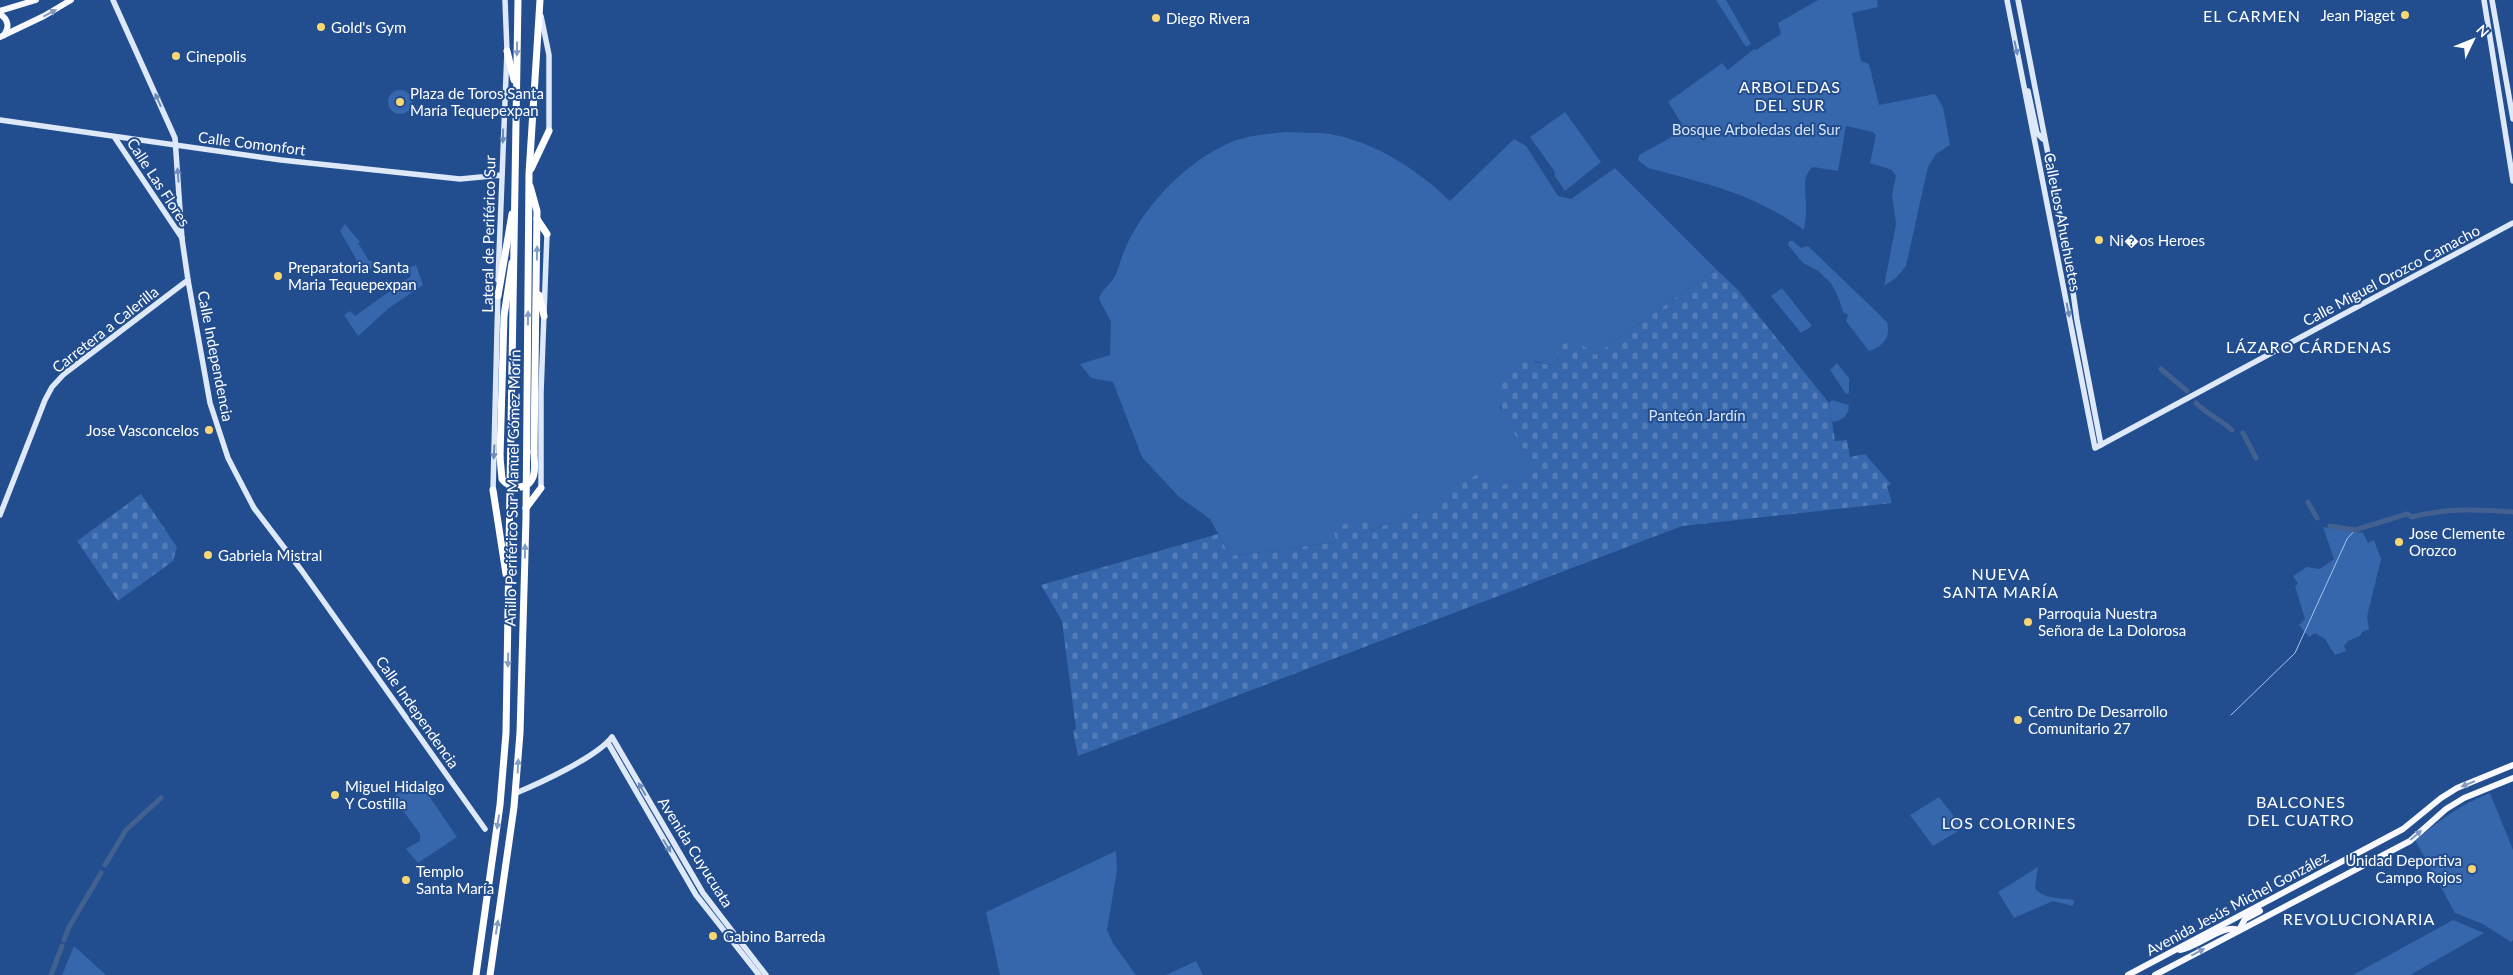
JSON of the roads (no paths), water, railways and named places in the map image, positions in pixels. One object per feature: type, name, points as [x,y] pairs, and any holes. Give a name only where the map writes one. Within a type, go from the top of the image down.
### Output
[{"type":"highway","name":"Anillo Periférico Sur Manuel Gómez Morín","points":[[476,975],[500,806],[506,734],[516,235],[518,0]]},
{"type":"highway","name":"Anillo Periférico Sur Manuel Gómez Morín","points":[[490,975],[516,793],[522,678],[526,509],[529,174],[540,0]]},
{"type":"highway","points":[[507,51],[517,92]]},
{"type":"highway","points":[[529,174],[549,131]]},
{"type":"highway","points":[[516,235],[504,316],[500,457],[502,479],[511,486],[520,487],[528,484],[533,477],[534,452],[537,219],[536,202],[529,184]]},
{"type":"highway","points":[[498,296],[516,192]]},
{"type":"highway","points":[[537,219],[547,234]]},
{"type":"highway","points":[[536,284],[544,316]]},
{"type":"highway","points":[[526,509],[542,488]]},
{"type":"highway","points":[[493,490],[509,594]]},
{"type":"main road","points":[[2,36],[8,27],[0,12],[36,0]]},
{"type":"main road","points":[[2,36],[44,16],[70,0]]},
{"type":"main road","name":"Avenida Jesús Michel González","points":[[2128,975],[2292,890],[2403,829],[2441,798],[2457,788],[2513,765]]},
{"type":"main road","name":"Avenida Jesús Michel González","points":[[2155,975],[2410,841],[2446,809],[2464,798],[2513,778]]},
{"type":"main road","points":[[2174,951],[2189,948],[2229,927],[2240,930],[2245,919],[2281,900],[2292,890]]},
{"type":"street","name":"Calle Independencia","points":[[113,0],[175,138],[182,239],[188,280],[210,402],[228,458],[254,508],[302,571],[485,828]]},
{"type":"street","name":"Lateral de Periférico Sur","points":[[493,490],[507,51],[505,0]]},
{"type":"street","name":"Calle Los Ahuehuetes","points":[[2006,0],[2098,447]]},
{"type":"street","name":"Calle Los Ahuehuetes","points":[[2018,0],[2098,447]]},
{"type":"street","points":[[2484,0],[2513,181]]},
{"type":"street","points":[[2492,0],[2513,119]]},
{"type":"street","points":[[540,12],[549,55],[549,131]]},
{"type":"street","points":[[2022,78],[2027,86],[2037,133],[2044,140]]},
{"type":"street","name":"Calle Comonfort","points":[[0,120],[115,138],[281,160],[460,179],[502,176]]},
{"type":"street","name":"Calle Las Flores","points":[[115,138],[182,239]]},
{"type":"street","name":"Calle Miguel Orozco Camacho","points":[[2098,447],[2513,223]]},
{"type":"street","points":[[542,488],[547,234]]},
{"type":"street","name":"Carretera a Calerilla","points":[[0,514],[45,400],[52,387],[64,374],[188,280]]},
{"type":"street","name":"Avenida Cuyucuata","points":[[759,975],[696,895],[608,743],[612,737],[703,893],[766,975]]},
{"type":"street","points":[[516,793],[608,743]]},
{"type":"waterway","points":[[2161,369],[2187,391]]},
{"type":"waterway","points":[[2196,403],[2232,430]]},
{"type":"waterway","points":[[2243,433],[2256,458]]},
{"type":"waterway","points":[[2308,502],[2317,518]]},
{"type":"waterway","points":[[2330,526],[2355,530],[2407,514],[2412,517],[2450,511],[2513,512]]},
{"type":"waterway","points":[[2231,715],[2295,653],[2347,539],[2355,530]]},
{"type":"waterway","points":[[105,865],[126,830],[161,798]]},
{"type":"waterway","points":[[64,940],[69,927],[101,873]]},
{"type":"waterway","points":[[51,975],[62,946]]},
{"type":"place","name":"Jean Piaget","points":[[2405,15]]},
{"type":"place","name":"Diego Rivera","points":[[1156,18]]},
{"type":"place","name":"Gold's Gym","points":[[321,27]]},
{"type":"place","name":"Cinepolis","points":[[176,56]]},
{"type":"place","name":"Plaza de Toros Santa María Tequepexpan","points":[[400,102]]},
{"type":"place","name":"Ni�os Heroes","points":[[2099,240]]},
{"type":"place","name":"Preparatoria Santa Maria Tequepexpan","points":[[278,276]]},
{"type":"place","name":"Jose Vasconcelos","points":[[209,430]]},
{"type":"place","name":"Jose Clemente Orozco","points":[[2399,542]]},
{"type":"place","name":"Gabriela Mistral","points":[[208,555]]},
{"type":"place","name":"Parroquia Nuestra Señora de La Dolorosa","points":[[2028,622]]},
{"type":"place","name":"Centro De Desarrollo Comunitario 27","points":[[2018,720]]},
{"type":"place","name":"Miguel Hidalgo Y Costilla","points":[[335,795]]},
{"type":"place","name":"Unidad Deportiva Campo Rojos","points":[[2472,869]]},
{"type":"place","name":"Templo Santa María","points":[[406,880]]},
{"type":"place","name":"Gabino Barreda","points":[[713,936]]},
{"type":"district","name":"EL CARMEN","points":[[2252,15]]},
{"type":"district","name":"ARBOLEDAS DEL SUR","points":[[1790,95]]},
{"type":"district","name":"LÁZARO CÁRDENAS","points":[[2309,346]]},
{"type":"district","name":"NUEVA SANTA MARÍA","points":[[2001,582]]},
{"type":"district","name":"BALCONES DEL CUATRO","points":[[2301,810]]},
{"type":"district","name":"LOS COLORINES","points":[[2009,822]]},
{"type":"district","name":"REVOLUCIONARIA","points":[[2359,918]]},
{"type":"park label","name":"Bosque Arboledas del Sur","points":[[1756,129]]},
{"type":"park label","name":"Panteón Jardín","points":[[1697,415]]}]
